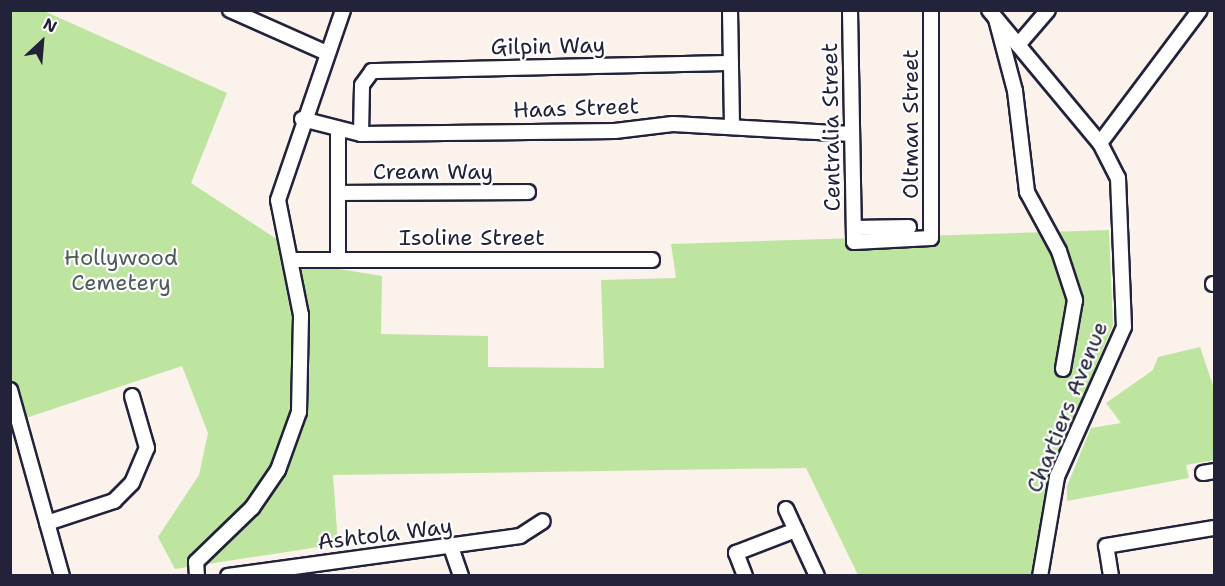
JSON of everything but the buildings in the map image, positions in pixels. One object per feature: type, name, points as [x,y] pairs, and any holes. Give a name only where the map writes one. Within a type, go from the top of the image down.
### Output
[{"type":"street","points":[[230,10],[327,53]]},
{"type":"street","points":[[197,576],[196,562],[252,508],[278,470],[299,412],[301,315],[292,260],[278,200],[302,119],[343,10]]},
{"type":"street","points":[[730,10],[732,125]]},
{"type":"street","name":"Centralia Street","points":[[850,10],[854,235]]},
{"type":"street","name":"Oltman Street","points":[[854,235],[932,238],[931,10]]},
{"type":"street","points":[[1018,45],[1048,10]]},
{"type":"street","points":[[1100,143],[1200,10]]},
{"type":"street","points":[[993,15],[1015,91],[1027,192],[1059,251],[1075,300],[1063,369]]},
{"type":"street","name":"Chartiers Avenue","points":[[993,15],[1100,143],[1118,178],[1124,327],[1057,477],[1040,576]]},
{"type":"street","name":"Gilpin Way","points":[[361,134],[367,74],[731,63]]},
{"type":"street","name":"Haas Street","points":[[302,119],[338,132],[361,134],[732,125],[852,134]]},
{"type":"street","points":[[338,132],[338,259]]},
{"type":"street","name":"Cream Way","points":[[339,193],[528,192]]},
{"type":"street","points":[[854,235],[909,227]]},
{"type":"street","name":"Isoline Street","points":[[292,260],[652,260]]},
{"type":"street","points":[[11,390],[62,576]]},
{"type":"street","points":[[46,523],[114,501],[132,483],[147,448],[132,396]]},
{"type":"street","points":[[786,509],[817,576]]},
{"type":"street","name":"Ashtola Way","points":[[228,576],[325,569],[520,536],[543,521]]},
{"type":"street","points":[[1111,576],[1106,546],[1215,528]]},
{"type":"street","points":[[745,576],[736,553],[796,530]]},
{"type":"street","points":[[451,547],[461,576]]},
{"type":"green space","name":"Hollywood Cemetery","points":[[10,11],[44,11],[227,93],[191,183],[278,240],[284,260],[382,276],[381,334],[488,336],[488,367],[604,368],[601,280],[676,278],[671,244],[1109,230],[1113,325],[1051,474],[1033,575],[858,575],[806,468],[333,475],[338,544],[175,569],[158,537],[199,475],[208,433],[182,366],[11,423]]},
{"type":"green space","points":[[1200,347],[1214,388],[1214,460],[1186,465],[1189,478],[1067,501],[1067,486],[1091,428],[1121,423],[1106,403],[1153,370],[1158,357]]}]
